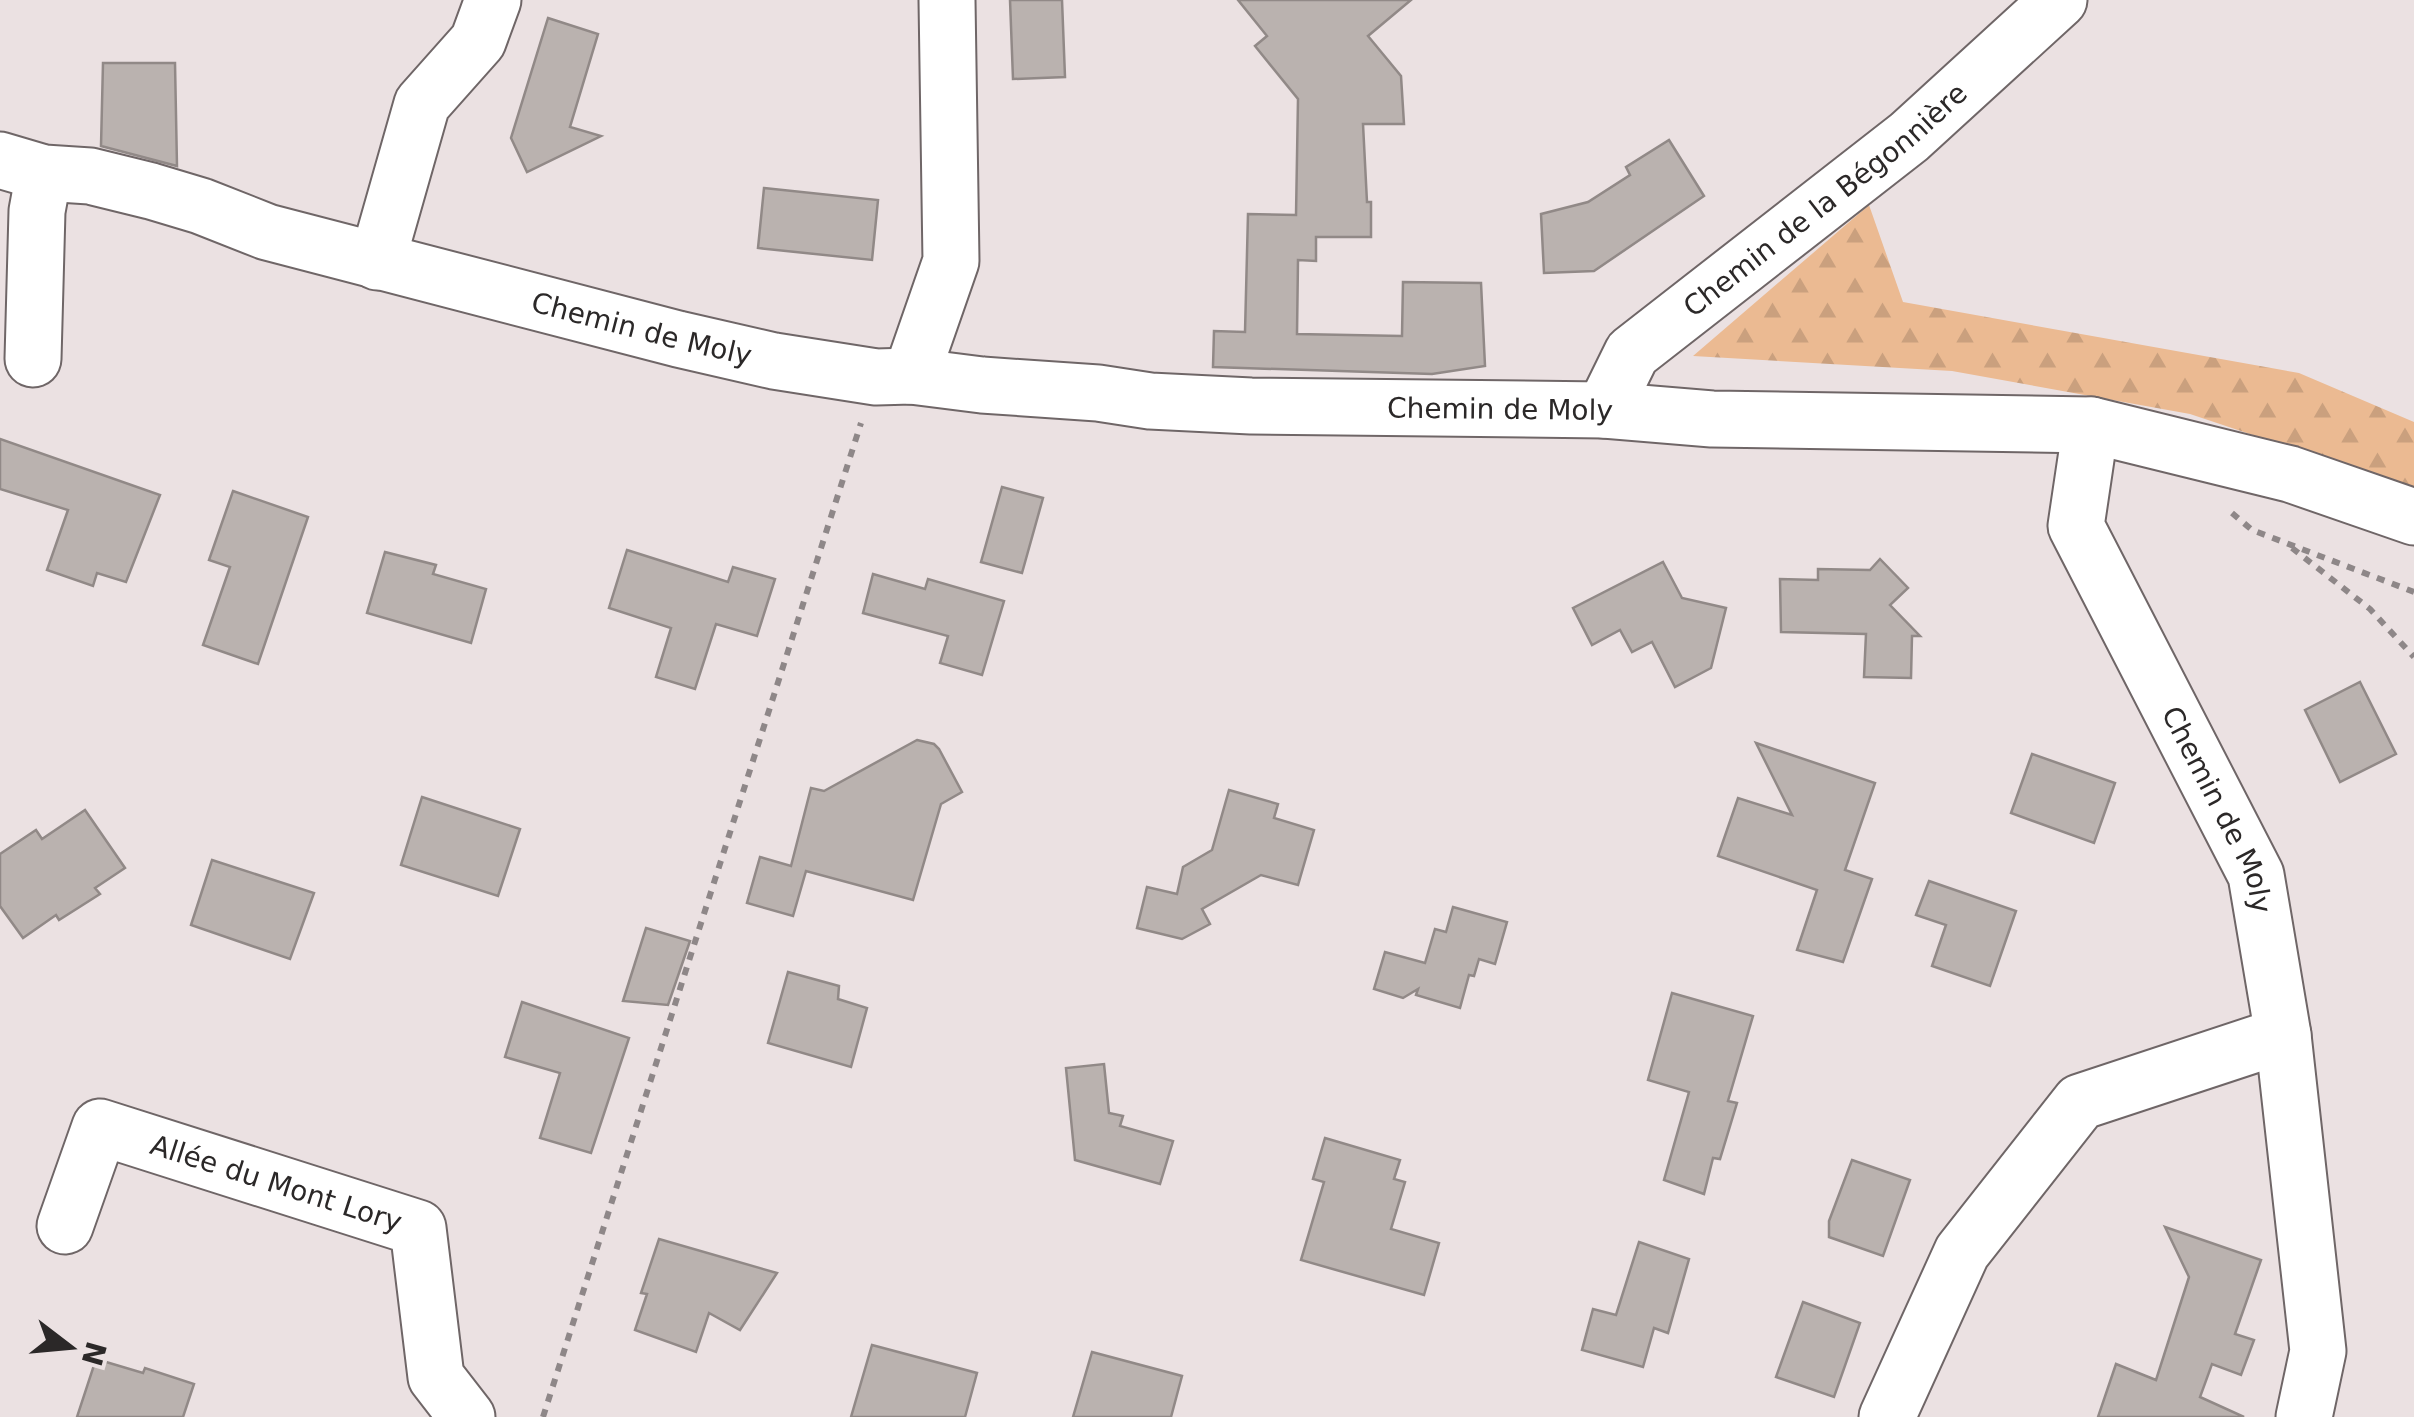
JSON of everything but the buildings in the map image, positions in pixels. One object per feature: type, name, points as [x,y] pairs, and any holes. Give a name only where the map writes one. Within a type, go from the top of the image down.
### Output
[{"type":"street","points":[[377,262],[422,104],[478,41],[493,0]]},
{"type":"street","points":[[893,377],[951,260],[947,0]]},
{"type":"street","name":"Chemin de la Bégonnière","points":[[1604,410],[1632,353],[1908,138],[2059,0]]},
{"type":"street","points":[[22,167],[38,211],[33,359]]},
{"type":"street","name":"Chemin de Moly","points":[[22,167],[90,176],[150,191],[266,232],[774,362],[1150,401],[2091,425],[2290,474],[2414,516]]},
{"type":"street","name":"Chemin de Moly","points":[[2091,425],[2076,526],[2256,875],[2283,1035],[2318,1351],[2304,1417]]},
{"type":"street","points":[[1887,1417],[1962,1252],[2080,1102],[2283,1035]]},
{"type":"street","name":"Allée du Mont Lory","points":[[65,1226],[100,1127],[418,1228],[436,1377],[467,1417]]},
{"type":"path","points":[[544,1417],[893,377]]},
{"type":"path","points":[[2285,543],[2370,609],[2414,657]]},
{"type":"green space","points":[[1869,205],[1903,302],[2299,373],[2414,422],[2414,489],[2190,414],[1952,371],[1693,356]]}]
